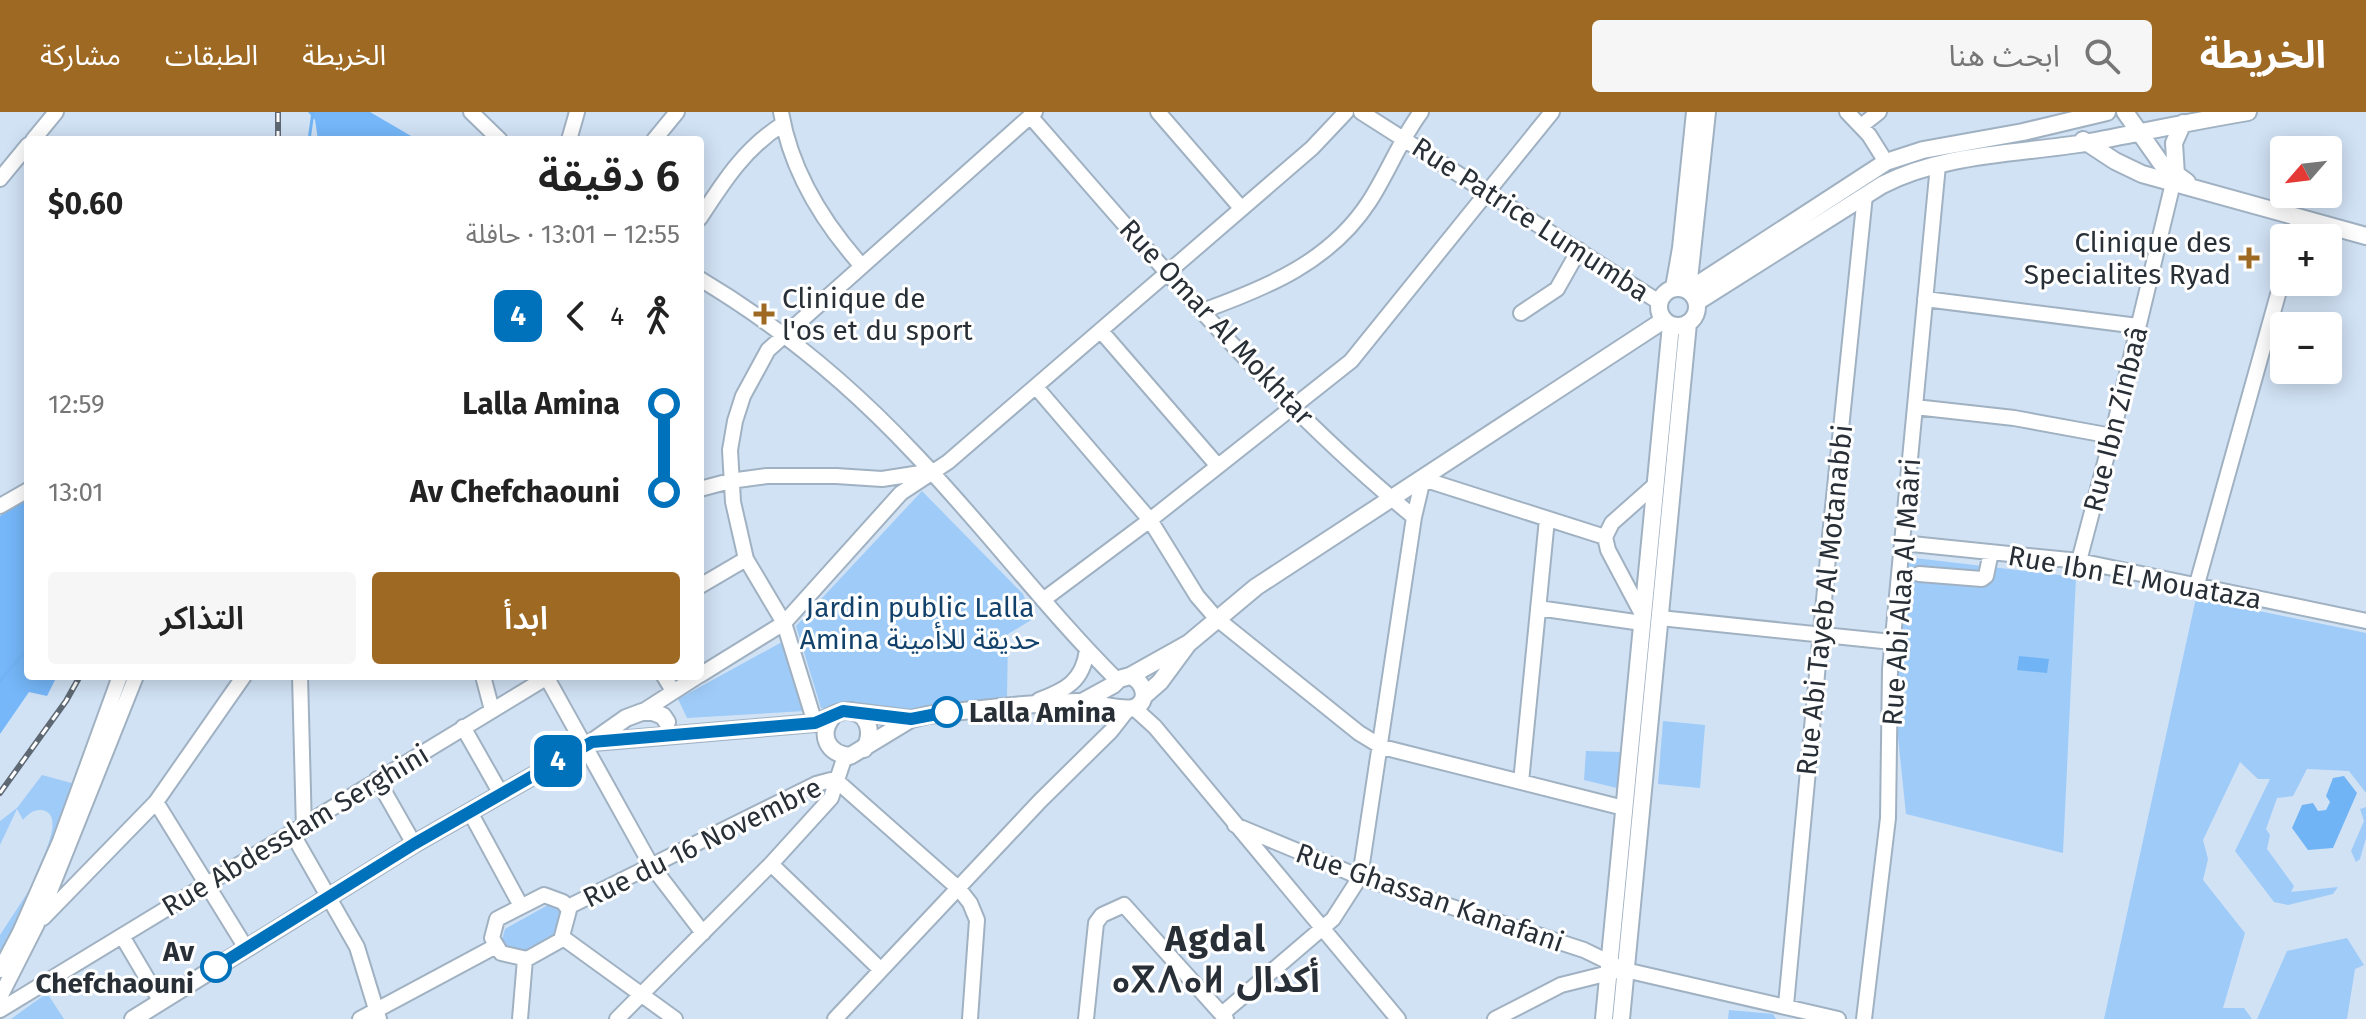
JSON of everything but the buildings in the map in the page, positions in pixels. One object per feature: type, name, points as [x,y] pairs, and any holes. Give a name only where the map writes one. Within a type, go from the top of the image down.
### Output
[{"type":"main road","points":[[1695,112],[1680,258],[1687,292],[1697,312],[1688,323],[1680,326],[1667,322],[1659,311],[1659,302],[1667,290],[1687,292],[1911,171],[2013,151],[2085,143],[2248,112]]},
{"type":"main road","points":[[1687,292],[1707,112]]},
{"type":"main road","points":[[1687,292],[1886,162],[1923,150],[2072,115],[2107,112]]},
{"type":"main road","points":[[2125,112],[2175,179]]},
{"type":"main road","points":[[2072,115],[2085,143],[2129,168],[2366,236]]},
{"type":"main road","points":[[2175,179],[2174,143],[2183,123]]},
{"type":"main road","points":[[133,1019],[414,844],[589,744],[621,733],[664,726],[702,731],[824,724],[843,711],[911,719],[947,712],[1022,706],[1082,702],[1134,704],[1160,682],[1189,643],[1256,587],[1667,322]]},
{"type":"main road","points":[[1604,1019],[1614,968],[1648,619],[1667,322]]},
{"type":"main road","points":[[1621,1019],[1614,968],[1624,808],[1688,323]]},
{"type":"main road","points":[[1082,702],[1189,643]]},
{"type":"main road","points":[[1120,680],[1113,697],[1134,704]]},
{"type":"main road","points":[[1120,680],[1142,684],[1134,704]]},
{"type":"main road","points":[[621,733],[626,718],[642,712],[659,714],[664,726]]},
{"type":"main road","points":[[855,712],[864,718],[869,728],[869,740],[864,749]]},
{"type":"main road","points":[[824,724],[830,748],[845,756],[856,755],[911,719]]},
{"type":"street","points":[[36,136],[56,112]]},
{"type":"street","points":[[471,112],[496,136]]},
{"type":"street","points":[[570,136],[577,112]]},
{"type":"street","points":[[657,136],[677,112]]},
{"type":"street","points":[[1158,112],[1241,208]]},
{"type":"street","points":[[704,672],[784,623],[901,493],[948,462],[1036,387],[1312,148],[1346,112]]},
{"type":"street","name":"Rue Patrice Lumumba","points":[[1361,112],[1659,302]]},
{"type":"street","points":[[1202,311],[1275,283],[1327,247],[1349,227],[1368,203],[1403,137],[1421,112]]},
{"type":"street","points":[[1043,600],[1351,361],[1552,112]]},
{"type":"street","points":[[1847,112],[1861,126],[1886,162]]},
{"type":"street","points":[[1861,126],[1879,112]]},
{"type":"street","points":[[824,724],[784,623],[746,559],[736,521],[730,481],[730,450],[743,396],[768,350],[1033,114]]},
{"type":"street","name":"Rue Omar Al Mokhtar","points":[[1033,114],[1202,311],[1337,451],[1414,517]]},
{"type":"street","points":[[704,212],[746,152],[782,118],[795,164],[813,201],[861,265]]},
{"type":"street","points":[[0,179],[24,150]]},
{"type":"street","name":"Rue Abi Alaa Al Maâri","points":[[1864,1019],[1888,818],[1892,642],[1938,165]]},
{"type":"street","name":"Rue Ibn Zinbaâ","points":[[2079,561],[2175,179]]},
{"type":"street","name":"Rue Abi Tayeb Al Motanabbi","points":[[1786,1005],[1865,195]]},
{"type":"street","points":[[2297,224],[2299,218]]},
{"type":"street","points":[[1521,313],[1557,289],[1579,250]]},
{"type":"street","points":[[704,282],[785,335],[880,418],[931,471],[1087,650],[1120,680]]},
{"type":"street","points":[[2197,584],[2278,296]]},
{"type":"street","points":[[1925,299],[2138,326]]},
{"type":"street","points":[[1101,331],[1217,465]]},
{"type":"street","points":[[1036,387],[1150,520],[1197,596],[1216,618],[1359,733],[1382,747],[1624,808]]},
{"type":"street","points":[[1915,407],[2028,420],[2112,436]]},
{"type":"street","points":[[704,488],[730,481],[796,475],[882,479],[931,471]]},
{"type":"street","points":[[1086,1019],[1096,923],[1102,915],[1124,905],[1224,1016],[1333,919],[1360,877],[1382,747],[1414,517],[1423,479],[1605,537]]},
{"type":"street","points":[[1648,619],[1608,550],[1605,537],[1607,528],[1656,484]]},
{"type":"street","points":[[0,506],[24,492]]},
{"type":"street","points":[[1521,782],[1547,519]]},
{"type":"street","name":"Rue Ibn El Mouataza","points":[[1902,543],[2079,561],[2366,621]]},
{"type":"street","points":[[1919,574],[1982,579],[1986,576],[1991,552]]},
{"type":"street","points":[[704,584],[746,559]]},
{"type":"street","points":[[1538,608],[1892,642]]},
{"type":"street","points":[[1022,706],[1070,687],[1078,679],[1087,650]]},
{"type":"street","points":[[0,970],[60,841],[119,680]]},
{"type":"street","points":[[0,997],[37,924],[134,680]]},
{"type":"street","points":[[37,924],[156,802],[241,680]]},
{"type":"street","points":[[300,680],[298,829],[305,855],[357,947],[379,1014]]},
{"type":"street","points":[[484,680],[492,710]]},
{"type":"street","name":"Rue Abdesslam Serghini","points":[[0,1010],[543,680]]},
{"type":"street","points":[[550,680],[589,744],[651,865],[703,933]]},
{"type":"street","points":[[664,726],[673,691],[666,680]]},
{"type":"street","points":[[642,712],[691,680]]},
{"type":"street","points":[[835,1019],[1134,704],[1398,1019]]},
{"type":"street","points":[[463,727],[501,794]]},
{"type":"street","points":[[617,1019],[771,864],[831,798],[845,756]]},
{"type":"street","points":[[377,779],[414,844]]},
{"type":"street","name":"Rue du 16 Novembre","points":[[568,907],[816,784],[831,780],[838,782]]},
{"type":"street","points":[[838,782],[959,889],[970,903],[977,920],[970,1019]]},
{"type":"street","points":[[156,802],[246,948]]},
{"type":"street","points":[[470,812],[521,906],[497,919],[492,936],[501,953],[525,959],[520,1019]]},
{"type":"street","name":"Rue Ghassan Kanafani","points":[[1235,825],[1360,877],[1584,950],[1614,968],[1838,1019]]},
{"type":"street","points":[[771,864],[881,970]]},
{"type":"street","name":"Rue du 16 Novembre","points":[[521,906],[544,895],[563,902],[569,913],[558,944],[525,959]]},
{"type":"street","points":[[122,936],[161,1002]]},
{"type":"street","points":[[562,937],[675,1019]]},
{"type":"street","points":[[360,1019],[379,1014],[496,946]]},
{"type":"street","points":[[1495,1019],[1561,985],[1614,968]]},
{"type":"green space","name":"Jardin public Lalla Amina حديقة للاأمينة","points":[[922,491],[1023,594],[1033,619],[1008,634],[1007,698],[928,714],[821,708],[796,626]]},
{"type":"green space","points":[[1906,557],[2076,577],[2063,853],[1906,814],[1894,699]]},
{"type":"green space","points":[[2196,598],[2366,633],[2366,793],[2349,771],[2307,769],[2293,796],[2277,798],[2266,829],[2270,835],[2267,849],[2294,886],[2291,892],[2338,887],[2333,894],[2288,905],[2274,902],[2235,851],[2270,779],[2258,779],[2240,762],[2203,840],[2208,859],[2203,880],[2245,933],[2223,1008],[2244,1008],[2252,1019],[2104,1019]]},
{"type":"green space","points":[[782,642],[804,711],[687,718],[678,699]]},
{"type":"green space","points":[[1663,721],[1705,725],[1700,788],[1658,784]]},
{"type":"green space","points":[[1586,751],[1621,752],[1617,788],[1584,780]]},
{"type":"green space","points":[[42,775],[79,785],[41,882],[36,874],[50,838],[52,819],[48,813],[35,811],[23,820],[17,809],[0,845],[0,821],[17,808]]},
{"type":"green space","points":[[2366,807],[2366,838],[2360,859],[2356,862],[2351,851],[2364,821],[2360,809]]},
{"type":"green space","points":[[28,892],[30,901],[0,958],[0,935]]},
{"type":"green space","points":[[548,905],[563,910],[555,938],[529,952],[508,947],[502,940],[505,929]]},
{"type":"green space","points":[[2347,938],[2364,965],[2355,969],[2347,1019],[2257,1019],[2287,951]]},
{"type":"green space","points":[[47,993],[64,1019],[11,1019]]},
{"type":"green space","points":[[1729,1010],[1773,1014],[1776,1019],[1728,1019]]},
{"type":"shaded area","points":[[308,112],[370,112],[411,136],[317,136],[315,120]]},
{"type":"shaded area","points":[[24,501],[24,680],[55,680],[47,696],[29,692],[0,734],[0,516]]},
{"type":"shaded area","points":[[2019,656],[2049,659],[2047,673],[2017,670]]},
{"type":"shaded area","points":[[2344,776],[2357,793],[2333,848],[2308,850],[2292,828],[2302,805],[2313,803],[2318,811],[2326,810],[2330,802],[2326,796],[2333,778]]},
{"type":"waterway","points":[[310,136],[313,112]]},
{"type":"waterway","points":[[0,681],[24,653]]},
{"type":"railway","points":[[278,112],[278,136]]},
{"type":"railway","points":[[0,793],[78,680]]},
{"type":"bus line","name":"4","points":[[216,967],[414,844],[592,742],[815,723],[843,711],[911,719],[947,712]]},
{"type":"place","name":"Clinique des Specialites Ryad","points":[[2249,258]]},
{"type":"place","name":"Clinique de l'os et du sport","points":[[764,314]]},
{"type":"place","name":"Lalla Amina","points":[[947,712]]},
{"type":"place","name":"Av Chefchaouni","points":[[216,967]]},
{"type":"district","name":"Agdal ⴰⴳⴷⴰⵍ أكدال","points":[[1216,958]]}]
